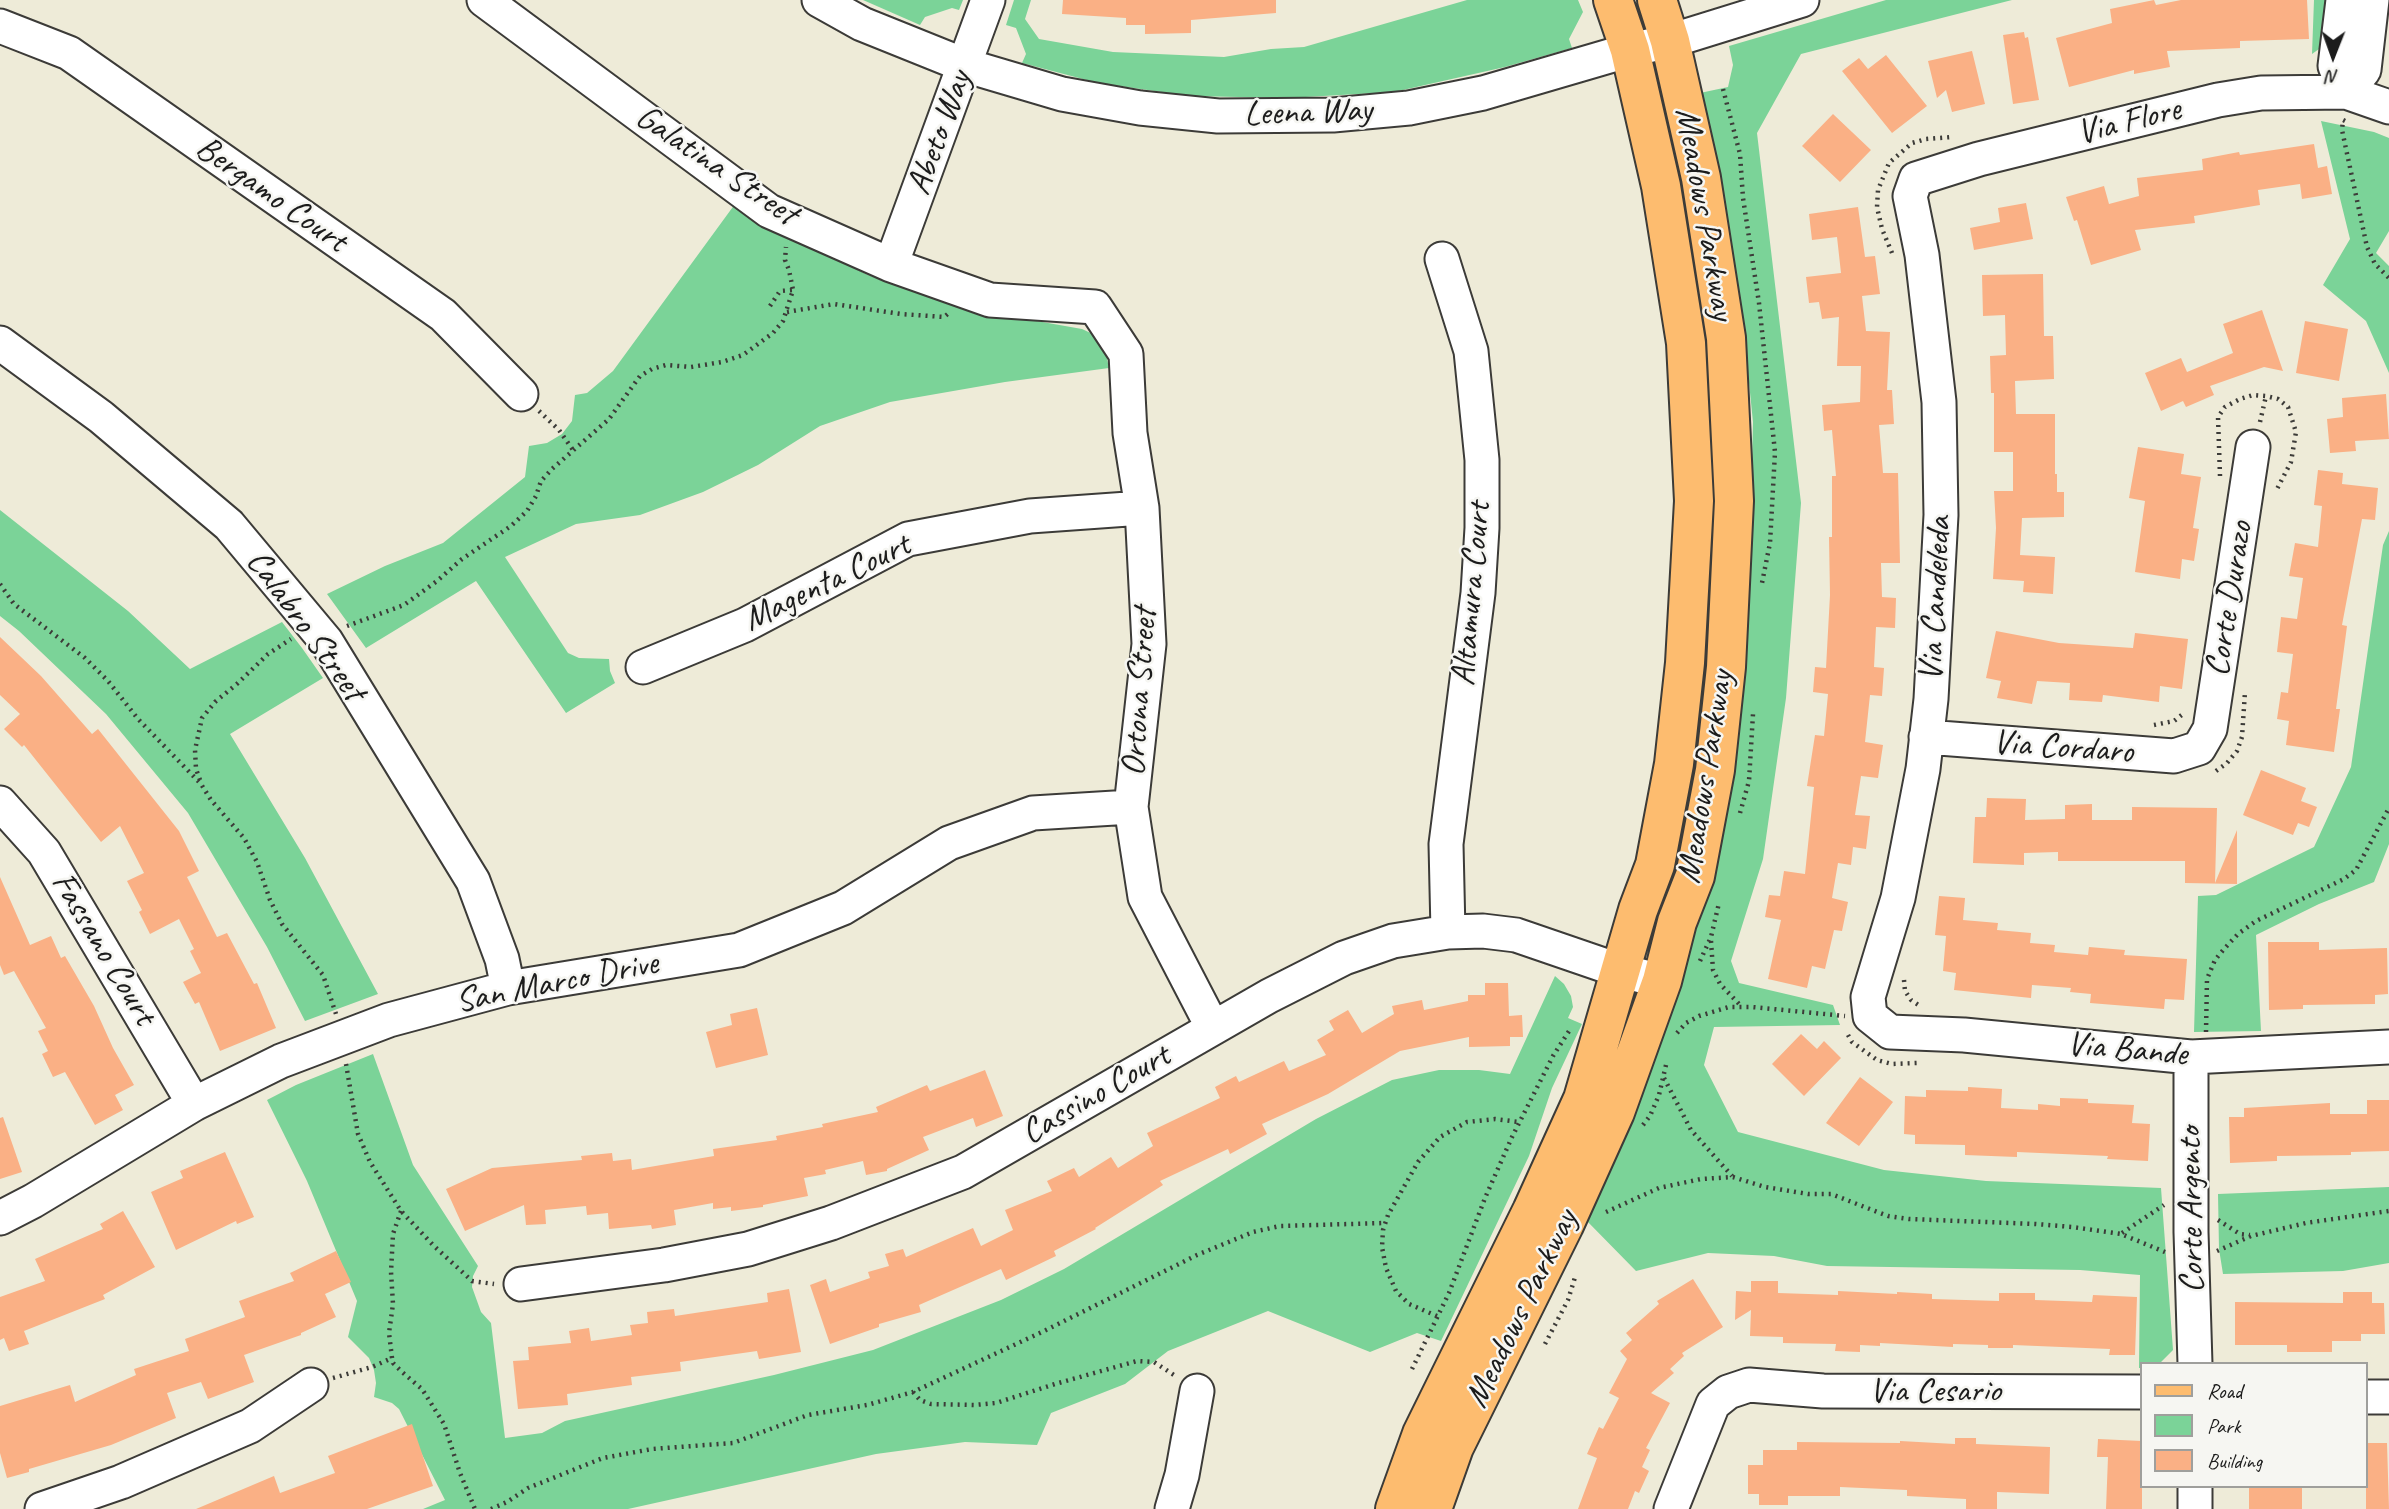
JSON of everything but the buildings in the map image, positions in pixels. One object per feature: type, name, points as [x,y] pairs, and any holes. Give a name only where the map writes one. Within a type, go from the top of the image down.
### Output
[{"type":"main road","name":"Meadows Parkway","points":[[1395,1509],[1422,1434],[1532,1211],[1583,1099],[1638,910],[1655,865],[1674,764],[1685,663],[1694,501],[1686,343],[1661,186],[1630,50],[1613,0]]},
{"type":"main road","name":"Meadows Parkway","points":[[1432,1509],[1454,1447],[1564,1225],[1615,1112],[1662,981],[1677,922],[1695,876],[1715,770],[1726,667],[1734,501],[1726,338],[1701,178],[1670,41],[1657,0]]},
{"type":"street","name":"Galatina Street","points":[[484,0],[769,211],[891,265],[990,300],[1095,307]]},
{"type":"street","name":"Leena Way","points":[[819,0],[862,24],[964,65],[1062,94],[1140,108],[1218,116],[1333,115],[1409,108],[1483,93],[1670,41],[1802,0]]},
{"type":"street","name":"Abeto Way","points":[[891,265],[988,0]]},
{"type":"street","points":[[2343,0],[2335,66],[2357,108]]},
{"type":"street","points":[[2357,108],[2372,0]]},
{"type":"street","name":"Bergamo Court","points":[[0,26],[69,53],[432,307],[521,394]]},
{"type":"street","name":"Via Flore","points":[[1916,178],[1991,156],[2218,100],[2261,93],[2357,108]]},
{"type":"street","name":"Via Candeleda","points":[[1870,1016],[1868,997],[1898,898],[1923,769],[1931,699],[1941,515],[1940,415],[1922,254],[1910,196],[1916,178]]},
{"type":"street","name":"Altamura Court","points":[[1442,260],[1471,351],[1482,460],[1478,593],[1446,844],[1448,932]]},
{"type":"street","name":"Ortona Street","points":[[1095,307],[1126,354],[1130,433],[1142,508],[1149,644],[1131,807],[1145,897],[1213,1028]]},
{"type":"street","name":"Calabro Street","points":[[0,343],[102,417],[229,525],[319,633],[473,881],[502,959],[508,988]]},
{"type":"street","name":"Corte Durazo","points":[[2204,762],[2253,447]]},
{"type":"street","name":"Magenta Court","points":[[643,667],[745,625],[908,539],[1030,516],[1142,508]]},
{"type":"street","name":"Via Cordaro","points":[[1926,737],[2174,756],[2204,762]]},
{"type":"street","name":"Fassano Court","points":[[0,803],[44,852],[194,1104]]},
{"type":"street","name":"San Marco Drive","points":[[0,1218],[194,1104],[281,1061],[389,1020],[508,988],[739,950],[843,908],[961,838],[1033,813],[1131,807]]},
{"type":"street","name":"Cassino Court","points":[[521,1284],[664,1265],[748,1249],[831,1223],[963,1172],[1213,1028],[1344,958],[1393,941],[1448,932],[1516,935],[1621,971],[1662,981]]},
{"type":"street","name":"Via Bande","points":[[1870,1016],[1890,1032],[1964,1035],[2206,1056],[2389,1047]]},
{"type":"street","name":"Corte Argento","points":[[2195,1362],[2191,1232],[2206,1056]]},
{"type":"street","points":[[42,1509],[121,1482],[250,1426],[311,1385]]},
{"type":"street","name":"Via Cesario","points":[[1671,1509],[1713,1404],[1728,1392],[1749,1385],[1823,1391],[2140,1392]]},
{"type":"street","points":[[1172,1509],[1182,1475],[1197,1391]]},
{"type":"street","points":[[2368,1397],[2389,1398]]},
{"type":"street","points":[[2195,1488],[2195,1509]]},
{"type":"path","points":[[2357,108],[2342,130],[2367,247],[2375,264],[2389,278]]},
{"type":"path","points":[[201,784],[196,769],[195,750],[202,718],[215,702],[268,654],[293,637],[366,620],[404,605],[462,559],[511,526],[527,511],[541,481],[609,419],[640,376],[666,365],[691,367],[722,362],[743,355],[773,333],[786,312],[793,290],[794,285],[785,260],[786,244],[799,225]]},
{"type":"path","points":[[786,312],[834,304],[944,317],[949,315],[959,289]]},
{"type":"path","points":[[770,306],[780,291],[793,290]]},
{"type":"path","points":[[521,394],[559,430],[573,450]]},
{"type":"path","points":[[2221,489],[2218,417],[2225,407],[2240,399],[2266,396],[2278,399],[2288,407],[2296,432],[2291,462],[2272,499]]},
{"type":"path","points":[[0,584],[14,604],[85,658],[138,719],[201,784],[211,800],[244,838],[257,862],[270,900],[282,924],[323,975],[336,1016],[358,1134],[370,1162],[401,1211],[433,1246],[472,1281],[484,1284],[521,1284]]},
{"type":"path","points":[[2204,762],[2227,763],[2237,751],[2242,737],[2245,689]]},
{"type":"path","points":[[2151,725],[2165,724],[2181,718],[2185,710]]},
{"type":"path","points":[[2206,1056],[2220,1036],[2206,1036],[2207,979],[2215,960],[2238,934],[2256,921],[2344,879],[2356,870],[2389,808]]},
{"type":"path","points":[[1712,937],[1713,970],[1720,984],[1742,1006]]},
{"type":"path","points":[[1905,970],[1905,991],[1911,1000],[1922,1008]]},
{"type":"path","points":[[1677,1033],[1686,1023],[1699,1016],[1742,1006],[1870,1016]]},
{"type":"path","points":[[1412,1369],[1449,1293],[1485,1198],[1519,1122],[1553,1056],[1575,1021]]},
{"type":"path","points":[[1663,1077],[1691,1130],[1733,1177]]},
{"type":"path","points":[[1437,1316],[1409,1304],[1396,1291],[1386,1268],[1382,1247],[1385,1223],[1418,1162],[1440,1137],[1466,1122],[1495,1119],[1519,1122]]},
{"type":"path","points":[[1606,1212],[1659,1188],[1690,1181],[1733,1177],[1765,1187],[1808,1194],[1831,1194],[1888,1216],[2036,1224],[2121,1234],[2166,1252],[2171,1257]]},
{"type":"path","points":[[2121,1234],[2168,1200]]},
{"type":"path","points":[[401,1211],[393,1234],[393,1304],[389,1333],[393,1363],[422,1389],[438,1412],[475,1509]]},
{"type":"path","points":[[2212,1211],[2218,1220],[2230,1229],[2251,1236]]},
{"type":"path","points":[[2216,1252],[2251,1236],[2306,1223],[2389,1211]]},
{"type":"path","points":[[491,1509],[528,1488],[603,1458],[652,1449],[733,1443],[808,1415],[867,1405],[913,1392],[1197,1255],[1242,1236],[1280,1226],[1385,1223]]},
{"type":"path","points":[[311,1385],[392,1358]]},
{"type":"path","points":[[913,1392],[920,1400],[930,1404],[996,1403],[1137,1361],[1154,1362],[1197,1391]]},
{"type":"green space","points":[[863,0],[963,0],[959,10],[952,8],[925,17],[920,25]]},
{"type":"green space","points":[[1014,0],[1031,0],[1025,19],[1039,39],[1113,52],[1224,57],[1271,49],[1304,47],[1467,0],[1578,0],[1583,12],[1569,39],[1572,48],[1505,67],[1394,92],[1288,98],[1190,96],[1098,83],[1022,63],[1026,54],[1016,28],[1006,25]]},
{"type":"green space","points":[[1886,0],[2012,0],[1801,54],[1757,133],[1801,503],[1786,698],[1763,859],[1731,961],[1739,983],[1833,1005],[1840,1025],[1714,1027],[1704,1065],[1738,1132],[1884,1170],[1986,1181],[2161,1188],[2173,1350],[2161,1362],[2140,1362],[2139,1368],[2140,1275],[2080,1270],[1827,1266],[1774,1256],[1708,1253],[1636,1271],[1585,1219],[1635,1106],[1750,544],[1753,422],[1741,304],[1721,177],[1700,93],[1728,87],[1733,65],[1729,46]]},
{"type":"green space","points":[[2314,0],[2326,0],[2319,49],[2312,54]]},
{"type":"green space","points":[[2321,121],[2374,132],[2389,138],[2389,231],[2376,253],[2389,266],[2389,373],[2366,321],[2323,285],[2350,239]]},
{"type":"green space","points":[[735,204],[799,241],[868,275],[963,308],[1082,329],[1097,336],[1105,349],[1109,368],[1005,382],[890,402],[820,426],[758,465],[703,492],[640,515],[576,524],[505,557],[568,653],[579,658],[609,659],[615,683],[566,713],[476,581],[366,648],[327,594],[385,566],[443,543],[525,477],[529,446],[547,443],[562,434],[572,421],[575,395],[587,393],[613,371]]},
{"type":"green space","points":[[0,510],[128,611],[190,669],[282,622],[323,678],[230,734],[305,858],[378,994],[305,1021],[267,947],[188,813],[106,714],[0,616]]},
{"type":"green space","points":[[2389,531],[2389,844],[2374,882],[2319,904],[2256,935],[2261,1031],[2194,1032],[2198,896],[2216,895],[2314,847],[2351,767],[2383,545]]},
{"type":"green space","points":[[1555,976],[1571,996],[1573,1007],[1568,1018],[1582,1024],[1552,1088],[1529,1156],[1441,1341],[1417,1333],[1370,1352],[1268,1311],[1168,1351],[1125,1384],[1051,1413],[1037,1445],[965,1442],[876,1454],[628,1509],[423,1509],[445,1500],[399,1409],[392,1403],[374,1397],[376,1383],[369,1358],[348,1337],[357,1301],[307,1181],[267,1100],[296,1085],[373,1054],[413,1165],[478,1266],[472,1287],[481,1312],[491,1323],[505,1438],[542,1433],[565,1421],[774,1375],[873,1350],[1001,1300],[1064,1269],[1316,1119],[1392,1080],[1439,1070],[1479,1070],[1510,1074]]},
{"type":"green space","points":[[2389,1187],[2389,1263],[2343,1271],[2223,1274],[2219,1249],[2218,1194]]}]
